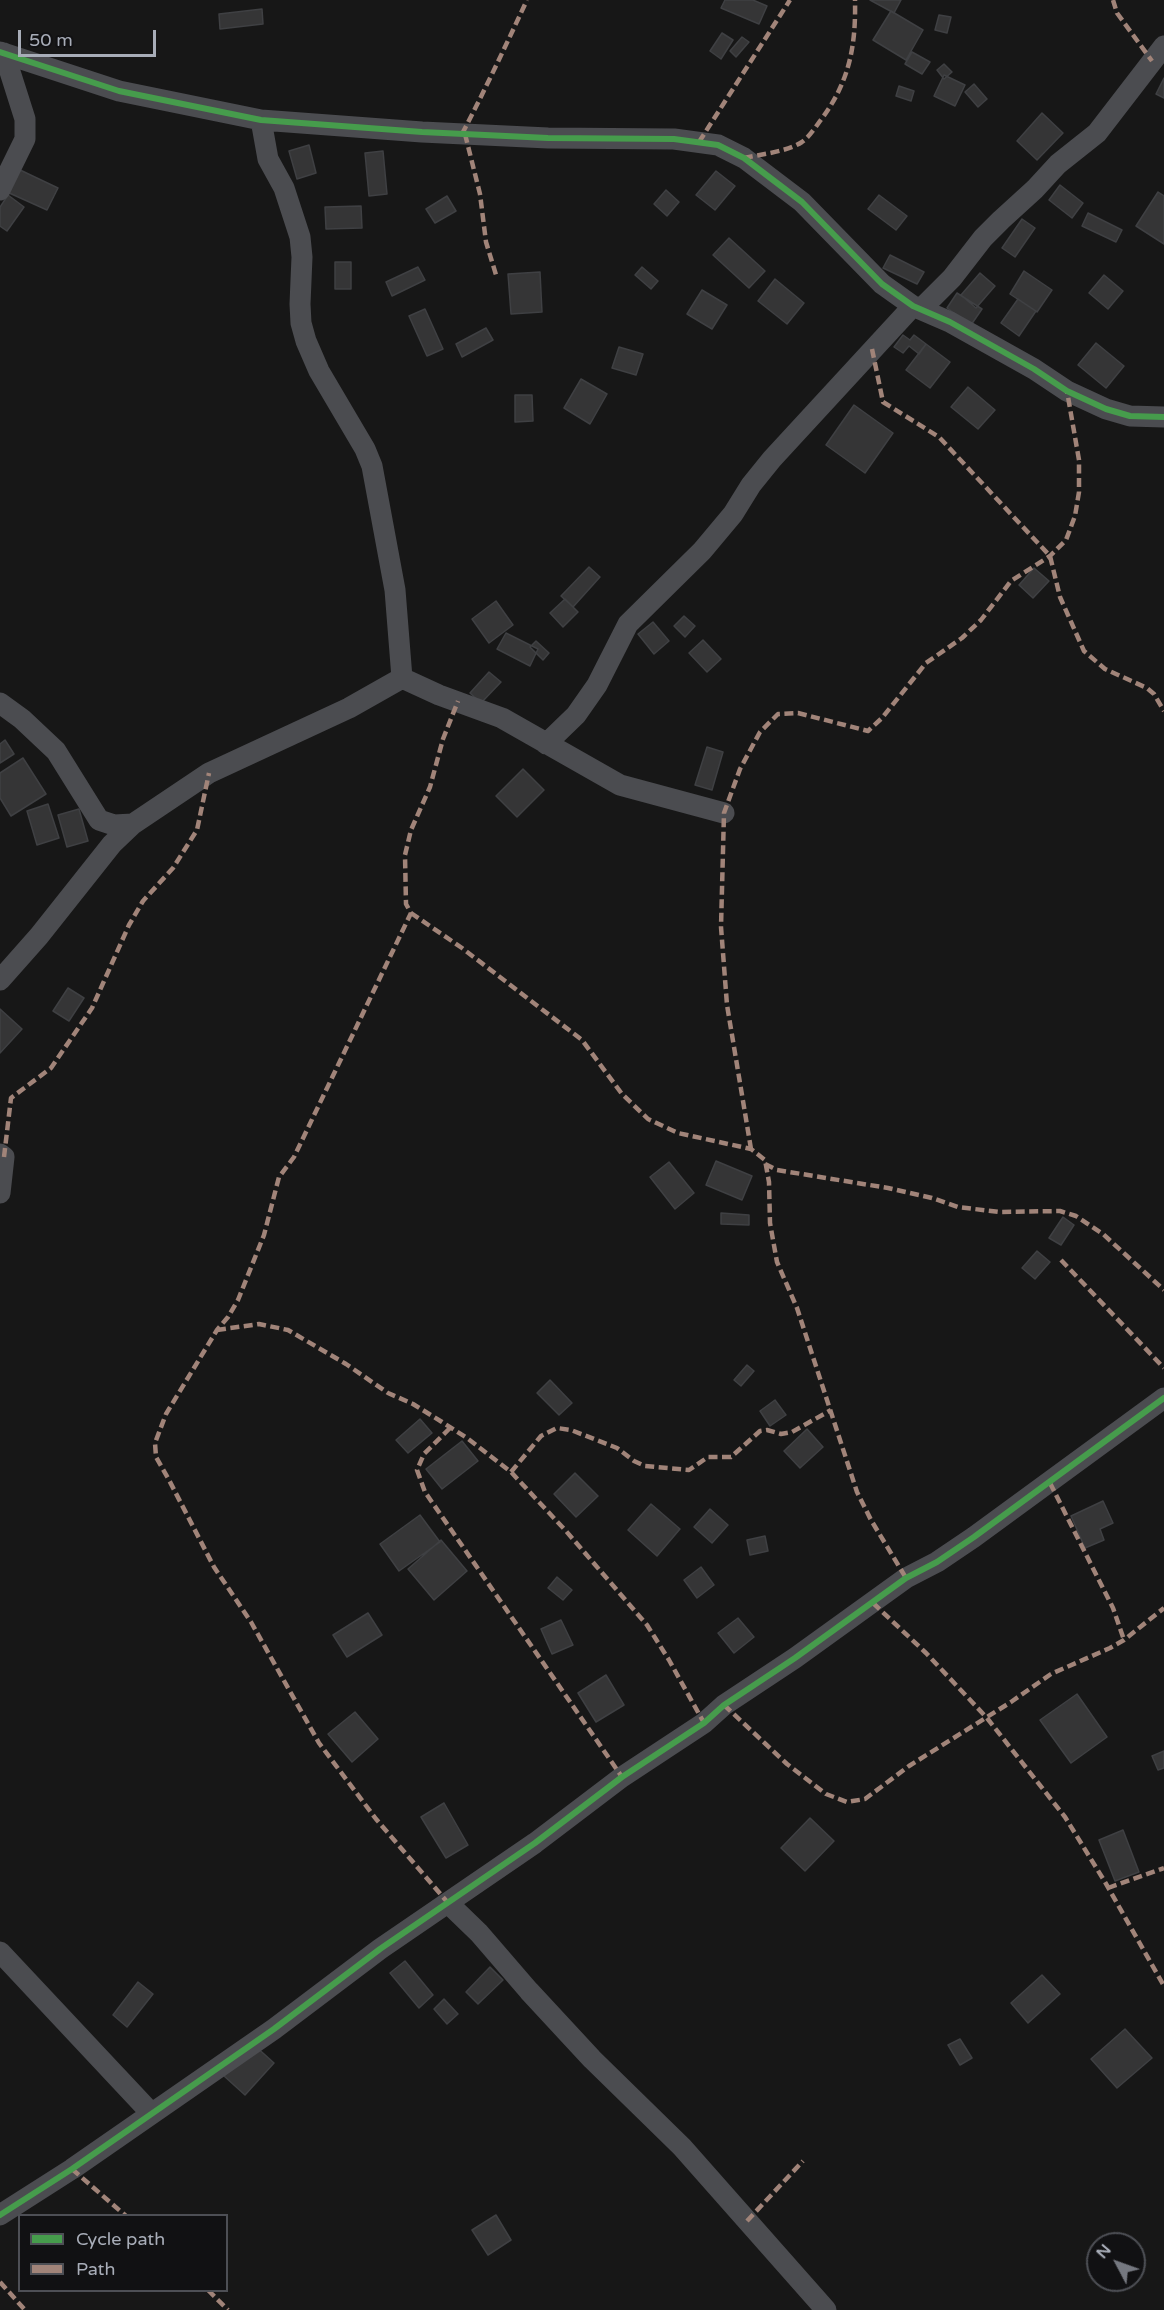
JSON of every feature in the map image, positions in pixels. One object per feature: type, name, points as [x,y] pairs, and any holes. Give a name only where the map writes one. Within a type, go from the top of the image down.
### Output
[{"type":"street","points":[[546,744],[576,715],[597,685],[628,624],[702,551],[733,514],[772,459],[917,308],[952,278],[983,238],[1058,164],[1097,133],[1164,46]]},
{"type":"street","points":[[2,52],[119,92],[261,120],[422,132],[548,138],[674,139],[718,146],[744,158],[802,202],[882,284],[917,308],[950,322],[1034,369],[1066,391],[1130,416],[1164,417]]},
{"type":"street","points":[[0,190],[25,139],[25,119],[2,52]]},
{"type":"street","points":[[261,120],[268,159],[284,188],[300,237],[301,323],[306,341],[319,371],[365,449],[372,466],[395,590],[402,678]]},
{"type":"street","points":[[402,678],[439,695],[502,718],[620,785],[724,813]]},
{"type":"street","points":[[0,980],[39,936],[112,844],[133,824],[209,773],[349,708],[402,678]]},
{"type":"street","points":[[0,703],[22,718],[56,751],[99,820],[114,825],[133,824]]},
{"type":"street","points":[[0,1154],[4,1157],[0,1193]]},
{"type":"street","points":[[0,2215],[72,2169],[274,2029],[380,1949],[449,1904],[535,1843],[622,1777],[704,1723],[724,1705],[795,1658],[906,1578],[937,1562],[974,1537],[1164,1398]]},
{"type":"street","points":[[449,1904],[479,1933],[592,2059],[682,2147],[826,2310]]},
{"type":"street","points":[[0,1952],[151,2113]]},
{"type":"building","points":[[725,0],[753,0],[767,6],[759,24],[721,8]]},
{"type":"building","points":[[870,0],[901,0],[894,13]]},
{"type":"building","points":[[262,9],[263,24],[220,29],[219,14]]},
{"type":"building","points":[[891,11],[923,30],[906,60],[873,40]]},
{"type":"building","points":[[939,15],[951,17],[947,33],[935,30]]},
{"type":"building","points":[[722,33],[733,40],[721,59],[710,51]]},
{"type":"building","points":[[742,37],[749,42],[736,57],[730,51]]},
{"type":"building","points":[[912,52],[930,62],[922,74],[905,64]]},
{"type":"building","points":[[944,64],[952,72],[944,79],[937,70]]},
{"type":"building","points":[[944,75],[965,85],[955,106],[934,96]]},
{"type":"building","points":[[1164,78],[1164,98],[1156,94]]},
{"type":"building","points":[[974,84],[987,99],[978,107],[965,92]]},
{"type":"building","points":[[899,86],[914,91],[911,101],[896,96]]},
{"type":"building","points":[[1042,113],[1063,133],[1037,160],[1017,141]]},
{"type":"building","points":[[309,145],[316,173],[297,179],[289,151]]},
{"type":"building","points":[[383,151],[387,194],[369,196],[365,153]]},
{"type":"building","points":[[18,169],[58,188],[47,210],[7,192]]},
{"type":"building","points":[[716,171],[735,186],[715,210],[696,195]]},
{"type":"building","points":[[1060,185],[1083,203],[1072,218],[1049,200]]},
{"type":"building","points":[[666,190],[679,202],[667,216],[654,204]]},
{"type":"building","points":[[1158,192],[1164,196],[1164,244],[1136,226]]},
{"type":"building","points":[[8,195],[24,207],[7,231],[0,226],[0,207]]},
{"type":"building","points":[[879,195],[907,216],[896,230],[868,209]]},
{"type":"building","points":[[447,196],[456,211],[435,223],[426,209]]},
{"type":"building","points":[[361,206],[362,228],[326,229],[325,207]]},
{"type":"building","points":[[1088,213],[1122,230],[1116,242],[1082,226]]},
{"type":"building","points":[[1022,219],[1035,228],[1015,257],[1002,248]]},
{"type":"building","points":[[729,238],[765,271],[749,288],[713,255]]},
{"type":"building","points":[[890,255],[924,272],[917,284],[883,268]]},
{"type":"building","points":[[335,262],[351,262],[351,289],[335,289]]},
{"type":"building","points":[[418,267],[425,280],[392,296],[386,282]]},
{"type":"building","points":[[642,267],[658,281],[651,289],[635,275]]},
{"type":"building","points":[[1024,271],[1052,290],[1037,312],[1010,294]]},
{"type":"building","points":[[540,272],[542,312],[511,314],[508,274]]},
{"type":"building","points":[[980,273],[995,286],[976,308],[961,295]]},
{"type":"building","points":[[1104,275],[1123,291],[1108,309],[1089,293]]},
{"type":"building","points":[[775,279],[804,303],[787,324],[758,301]]},
{"type":"building","points":[[702,290],[727,305],[712,329],[687,314]]},
{"type":"building","points":[[957,293],[982,309],[971,325],[947,308]]},
{"type":"building","points":[[1018,299],[1036,311],[1019,336],[1001,323]]},
{"type":"building","points":[[425,309],[443,349],[427,356],[409,316]]},
{"type":"building","points":[[486,328],[493,340],[462,357],[456,344]]},
{"type":"building","points":[[903,335],[910,340],[914,335],[926,344],[919,354],[909,346],[903,353],[894,347]]},
{"type":"building","points":[[1096,343],[1124,366],[1106,388],[1078,365]]},
{"type":"building","points":[[926,344],[950,362],[930,388],[906,370]]},
{"type":"building","points":[[619,347],[643,354],[636,375],[612,368]]},
{"type":"building","points":[[581,379],[607,394],[590,424],[564,408]]},
{"type":"building","points":[[968,387],[995,410],[978,429],[951,407]]},
{"type":"building","points":[[515,395],[532,395],[533,421],[515,422]]},
{"type":"building","points":[[854,405],[893,433],[865,473],[826,445]]},
{"type":"building","points":[[589,567],[600,577],[573,607],[561,596]]},
{"type":"building","points":[[1034,568],[1049,581],[1033,598],[1019,585]]},
{"type":"building","points":[[565,599],[578,612],[563,627],[550,613]]},
{"type":"building","points":[[496,601],[513,625],[489,643],[472,619]]},
{"type":"building","points":[[684,616],[695,626],[685,637],[674,626]]},
{"type":"building","points":[[653,622],[669,641],[654,654],[638,634]]},
{"type":"building","points":[[506,633],[538,649],[530,666],[497,649]]},
{"type":"building","points":[[703,640],[721,659],[707,672],[689,653]]},
{"type":"building","points":[[536,641],[549,653],[543,660],[530,647]]},
{"type":"building","points":[[489,672],[501,682],[481,703],[470,693]]},
{"type":"building","points":[[5,740],[14,754],[0,763],[0,744]]},
{"type":"building","points":[[707,747],[723,752],[712,790],[695,785]]},
{"type":"building","points":[[23,758],[46,794],[11,816],[0,798],[0,773]]},
{"type":"building","points":[[523,769],[544,790],[517,817],[496,796]]},
{"type":"building","points":[[48,804],[59,838],[37,845],[27,811]]},
{"type":"building","points":[[79,809],[88,841],[67,847],[58,815]]},
{"type":"building","points":[[68,988],[84,998],[69,1021],[53,1011]]},
{"type":"building","points":[[0,1009],[22,1029],[0,1053]]},
{"type":"building","points":[[716,1161],[752,1176],[742,1200],[706,1185]]},
{"type":"building","points":[[669,1162],[694,1193],[675,1209],[650,1177]]},
{"type":"building","points":[[721,1213],[749,1215],[749,1225],[721,1224]]},
{"type":"building","points":[[1063,1217],[1074,1225],[1061,1245],[1049,1238]]},
{"type":"building","points":[[1037,1251],[1050,1262],[1035,1279],[1022,1268]]},
{"type":"building","points":[[747,1365],[754,1371],[741,1386],[734,1380]]},
{"type":"building","points":[[550,1380],[572,1403],[559,1415],[537,1393]]},
{"type":"building","points":[[775,1400],[786,1415],[770,1426],[760,1411]]},
{"type":"building","points":[[420,1419],[432,1433],[408,1453],[396,1440]]},
{"type":"building","points":[[807,1429],[823,1447],[800,1468],[784,1451]]},
{"type":"building","points":[[462,1441],[478,1461],[442,1489],[426,1469]]},
{"type":"building","points":[[575,1473],[598,1496],[576,1517],[554,1494]]},
{"type":"building","points":[[1103,1501],[1113,1523],[1100,1529],[1104,1540],[1085,1548],[1071,1516]]},
{"type":"building","points":[[651,1504],[680,1529],[657,1556],[628,1530]]},
{"type":"building","points":[[710,1509],[728,1525],[712,1543],[694,1527]]},
{"type":"building","points":[[420,1515],[440,1542],[399,1571],[380,1544]]},
{"type":"building","points":[[765,1536],[768,1551],[750,1555],[747,1540]]},
{"type":"building","points":[[441,1540],[467,1571],[434,1600],[408,1569]]},
{"type":"building","points":[[701,1567],[714,1585],[697,1598],[684,1580]]},
{"type":"building","points":[[557,1577],[572,1590],[563,1600],[548,1588]]},
{"type":"building","points":[[368,1613],[382,1635],[347,1657],[333,1635]]},
{"type":"building","points":[[738,1618],[754,1637],[734,1653],[718,1633]]},
{"type":"building","points":[[561,1620],[573,1645],[552,1654],[541,1629]]},
{"type":"building","points":[[606,1675],[624,1705],[596,1722],[578,1693]]},
{"type":"building","points":[[1077,1694],[1107,1737],[1071,1763],[1040,1720]]},
{"type":"building","points":[[355,1712],[378,1739],[352,1762],[328,1734]]},
{"type":"building","points":[[1164,1751],[1164,1768],[1158,1770],[1152,1756]]},
{"type":"building","points":[[444,1803],[468,1845],[446,1858],[421,1817]]},
{"type":"building","points":[[810,1818],[834,1841],[805,1871],[781,1848]]},
{"type":"building","points":[[1123,1830],[1139,1872],[1115,1881],[1099,1840]]},
{"type":"building","points":[[405,1961],[433,1995],[419,2008],[390,1973]]},
{"type":"building","points":[[490,1967],[503,1980],[478,2004],[466,1992]]},
{"type":"building","points":[[1042,1975],[1060,1994],[1028,2023],[1011,2003]]},
{"type":"building","points":[[138,1982],[153,1994],[127,2027],[113,2015]]},
{"type":"building","points":[[444,1999],[458,2014],[447,2024],[434,2009]]},
{"type":"building","points":[[1125,2029],[1152,2058],[1117,2088],[1091,2059]]},
{"type":"building","points":[[960,2039],[972,2058],[960,2065],[948,2045]]},
{"type":"building","points":[[253,2044],[274,2063],[245,2095],[224,2076]]},
{"type":"building","points":[[496,2215],[511,2240],[488,2255],[472,2230]]},
{"type":"marked path","points":[[462,134],[527,0]]},
{"type":"marked path","points":[[699,142],[790,0]]},
{"type":"marked path","points":[[744,158],[781,150],[802,142],[830,107],[849,64],[854,33],[855,0]]},
{"type":"marked path","points":[[1113,0],[1117,13],[1152,61]]},
{"type":"marked path","points":[[465,134],[480,194],[486,242],[497,278]]},
{"type":"marked path","points":[[872,349],[883,402],[939,437],[1050,556],[1060,597],[1084,651],[1105,669],[1147,688],[1154,694],[1164,711]]},
{"type":"marked path","points":[[751,1149],[727,1005],[721,927],[724,813],[740,769],[760,732],[778,714],[798,713],[868,731],[882,718],[926,663],[962,638],[981,620],[1011,581],[1050,556],[1066,540],[1075,516],[1079,492],[1079,460],[1067,391]]},
{"type":"marked path","points":[[449,1904],[376,1819],[319,1743],[251,1622],[214,1567],[156,1457],[155,1443],[166,1414],[238,1300],[264,1235],[279,1177],[294,1157],[411,913],[406,904],[405,855],[411,830],[430,787],[443,739],[458,701]]},
{"type":"marked path","points":[[4,1157],[11,1098],[51,1068],[92,1008],[129,925],[143,901],[173,868],[197,830],[209,773]]},
{"type":"marked path","points":[[411,913],[462,948],[582,1040],[622,1094],[648,1119],[678,1133],[751,1149],[765,1160],[769,1182],[770,1223],[777,1262],[797,1308],[857,1492],[906,1578]]},
{"type":"marked path","points":[[765,1164],[777,1170],[888,1188],[932,1198],[958,1207],[999,1212],[1060,1211],[1076,1216],[1103,1234],[1164,1290]]},
{"type":"marked path","points":[[1061,1260],[1164,1368]]},
{"type":"marked path","points":[[217,1330],[259,1324],[288,1330],[346,1364],[388,1393],[413,1404],[442,1422],[511,1472],[566,1531],[647,1625],[704,1723]]},
{"type":"marked path","points":[[511,1472],[541,1436],[557,1428],[571,1430],[617,1448],[645,1466],[689,1470],[708,1457],[731,1457],[760,1431],[767,1430],[781,1434],[792,1432],[831,1410]]},
{"type":"marked path","points":[[450,1428],[424,1454],[417,1470],[425,1492],[622,1777]]},
{"type":"marked path","points":[[1050,1483],[1113,1608],[1124,1640]]},
{"type":"marked path","points":[[873,1603],[926,1653],[987,1718],[1065,1817],[1164,1986]]},
{"type":"marked path","points":[[724,1705],[787,1764],[826,1794],[847,1802],[865,1799],[909,1766],[1051,1674],[1124,1640],[1164,1608]]},
{"type":"marked path","points":[[1108,1888],[1164,1868]]},
{"type":"marked path","points":[[747,2221],[803,2161]]},
{"type":"marked path","points":[[72,2169],[124,2214]]},
{"type":"marked path","points":[[0,2282],[25,2310]]},
{"type":"marked path","points":[[210,2292],[228,2310]]},
{"type":"cycle path","points":[[0,52],[119,91],[261,120],[422,132],[548,138],[674,139],[718,145],[744,158],[802,202],[882,284],[913,306],[950,322],[1034,369],[1067,391],[1106,409],[1130,416],[1164,417]]},
{"type":"cycle path","points":[[0,2215],[72,2169],[274,2029],[380,1949],[535,1843],[622,1777],[704,1723],[724,1705],[795,1658],[906,1578],[937,1562],[974,1537],[1164,1398]]}]
